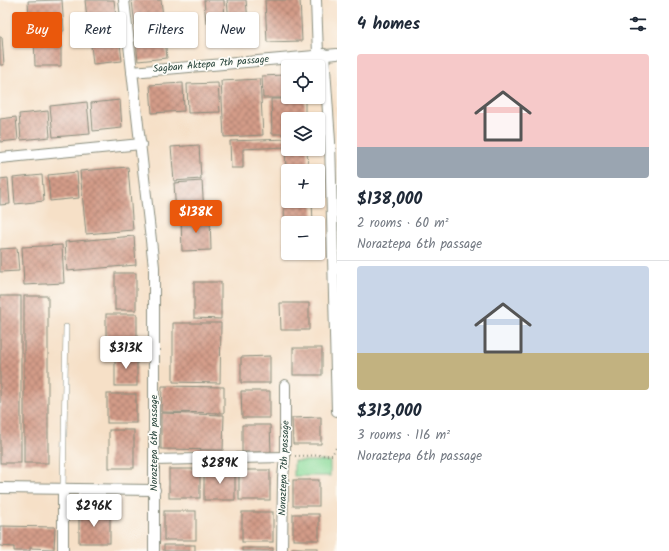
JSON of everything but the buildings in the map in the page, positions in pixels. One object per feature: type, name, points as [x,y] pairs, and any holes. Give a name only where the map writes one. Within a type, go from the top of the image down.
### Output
[{"type":"street","name":"Noraztepa 6th passage","points":[[124,0],[154,267],[154,551]]},
{"type":"street","points":[[316,0],[321,54],[333,142],[337,411]]},
{"type":"street","name":"Sagban Aktepa 7th passage","points":[[132,72],[321,54],[337,54]]},
{"type":"street","points":[[0,158],[141,144]]},
{"type":"street","name":"Noraztepa 7th passage","points":[[282,551],[283,478],[286,457],[285,384]]},
{"type":"street","points":[[154,460],[286,457]]},
{"type":"street","points":[[0,488],[155,490]]},
{"type":"street","points":[[63,489],[63,551]]},
{"type":"lane","points":[[63,489],[66,327]]},
{"type":"path","points":[[286,457],[332,455],[337,446]]},
{"type":"green space","points":[[294,461],[330,461],[330,476],[294,476]]}]
